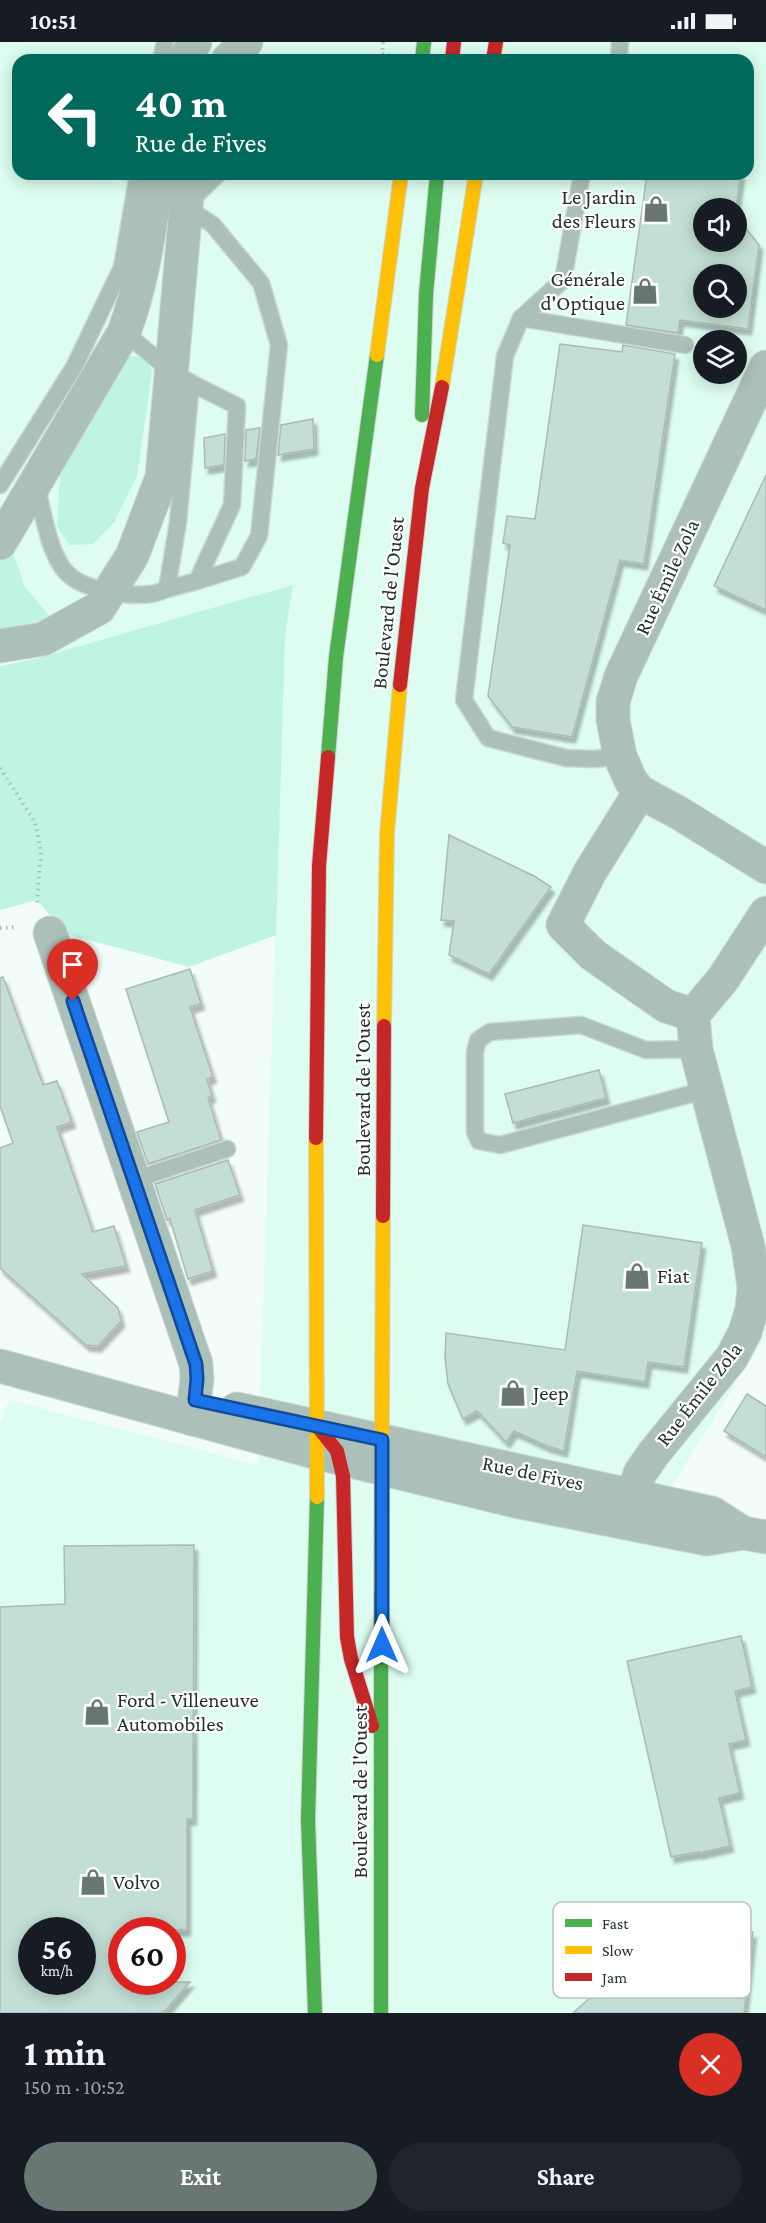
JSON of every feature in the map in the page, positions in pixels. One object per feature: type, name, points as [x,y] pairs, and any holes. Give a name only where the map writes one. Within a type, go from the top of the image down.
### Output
[{"type":"main road","name":"Boulevard de l'Ouest","points":[[315,2013],[308,1820],[325,1446],[315,1121],[319,866],[336,657],[399,180]]},
{"type":"main road","points":[[422,489],[422,354],[425,282],[436,180]]},
{"type":"main road","name":"Boulevard de l'Ouest","points":[[381,2013],[384,964],[387,834],[394,733],[422,489],[447,362],[475,180]]},
{"type":"main road","points":[[325,1446],[343,1476],[347,1637],[351,1659],[380,1753]]},
{"type":"street","points":[[234,54],[246,42]]},
{"type":"street","points":[[0,543],[124,332],[141,280],[157,180]]},
{"type":"street","points":[[0,646],[43,639],[99,608],[132,556],[162,477],[181,377],[187,190]]},
{"type":"street","name":"Rue Émile Zola","points":[[640,792],[631,782],[620,756],[613,720],[615,690],[766,367]]},
{"type":"street","points":[[766,867],[680,813],[640,792],[590,872],[563,925],[593,955],[657,1000],[666,1006],[693,1015],[723,979],[766,913]]},
{"type":"street","points":[[43,921],[196,1364],[194,1409]]},
{"type":"street","name":"Rue Émile Zola","points":[[628,1509],[640,1473],[649,1459],[732,1358],[745,1332],[752,1309],[754,1287],[748,1246],[696,1049],[693,1015]]},
{"type":"street","name":"Rue de Fives","points":[[1,1366],[194,1409],[325,1446],[382,1454],[628,1509],[712,1513],[755,1535]]},
{"type":"lane","points":[[0,485],[74,367],[122,267],[137,180]]},
{"type":"lane","points":[[35,481],[52,547],[66,573],[81,582],[108,592],[149,594],[242,567],[259,536],[279,345],[261,283],[187,190],[206,180]]},
{"type":"lane","points":[[581,180],[563,280],[521,318],[505,356],[464,700],[488,738],[566,759],[620,756]]},
{"type":"lane","points":[[521,318],[685,345]]},
{"type":"lane","points":[[124,332],[181,377],[237,406],[232,505],[197,581]]},
{"type":"lane","points":[[168,589],[178,522],[181,377]]},
{"type":"lane","points":[[696,1049],[646,1050],[581,1025],[490,1032],[478,1040],[475,1052],[475,1132],[479,1141],[500,1145],[706,1090]]},
{"type":"lane","points":[[134,1180],[227,1149]]},
{"type":"path","points":[[0,768],[35,822],[41,851],[43,921]]},
{"type":"shaded area","points":[[0,42],[766,42],[766,1335],[665,1497],[766,1521],[766,2013],[0,2013],[0,1425],[9,1400],[258,1465],[285,636],[0,662]]},
{"type":"shaded area","points":[[129,355],[145,359],[152,371],[137,476],[115,521],[93,544],[69,545],[57,526],[60,476],[82,415]]},
{"type":"shaded area","points":[[5,551],[14,556],[25,587],[51,618],[0,630],[0,560]]},
{"type":"shaded area","points":[[293,585],[285,636],[276,935],[189,967],[67,934],[37,900],[0,910],[0,666],[38,658]]},
{"type":"building","points":[[646,180],[740,180],[737,198],[693,198],[693,252],[747,252],[747,230],[759,245],[748,329],[680,320],[678,333],[626,325]]},
{"type":"building","points":[[560,344],[622,352],[623,345],[675,354],[644,564],[620,560],[572,737],[512,727],[488,696],[510,545],[503,543],[507,516],[535,519]]},
{"type":"building","points":[[313,419],[314,449],[278,455],[281,425]]},
{"type":"building","points":[[260,428],[256,459],[245,461],[246,430]]},
{"type":"building","points":[[225,434],[224,465],[205,468],[204,438]]},
{"type":"building","points":[[766,475],[766,610],[714,586]]},
{"type":"building","points":[[449,835],[534,876],[551,887],[489,974],[449,955],[454,921],[441,920]]},
{"type":"building","points":[[190,969],[201,1004],[190,1007],[213,1077],[207,1079],[212,1096],[208,1098],[221,1140],[148,1164],[137,1132],[169,1122],[126,989]]},
{"type":"building","points":[[3,977],[43,1085],[57,1081],[72,1122],[57,1127],[93,1232],[114,1226],[126,1266],[82,1274],[118,1308],[121,1321],[98,1346],[86,1345],[0,1268],[0,1148],[13,1143],[0,1106],[0,978]]},
{"type":"building","points":[[599,1070],[606,1098],[513,1123],[505,1094]]},
{"type":"building","points":[[228,1160],[240,1195],[195,1210],[213,1271],[188,1279],[170,1219],[167,1220],[155,1184]]},
{"type":"building","points":[[583,1225],[702,1243],[684,1367],[648,1362],[645,1382],[577,1371],[564,1451],[514,1431],[506,1442],[477,1411],[463,1419],[448,1384],[445,1357],[446,1333],[565,1350]]},
{"type":"building","points":[[747,1394],[766,1406],[766,1457],[724,1431]]},
{"type":"building","name":"Ford - Villeneuve Automobiles","points":[[194,1545],[193,1819],[187,1819],[187,1930],[186,1917],[108,1917],[108,1995],[179,1995],[166,2010],[160,2013],[0,2013],[0,1607],[65,1604],[64,1546]]},
{"type":"building","points":[[741,1636],[752,1687],[735,1691],[746,1740],[729,1744],[740,1793],[719,1798],[730,1846],[671,1857],[627,1661]]},
{"type":"building","points":[[590,1998],[746,1998],[744,2013],[573,2013]]},
{"type":"traffic: fast","points":[[423,54],[424,42]]},
{"type":"traffic: fast","points":[[422,415],[426,294],[436,180]]},
{"type":"traffic: fast","points":[[328,757],[336,657],[377,355]]},
{"type":"traffic: fast","points":[[315,2013],[308,1820],[317,1497]]},
{"type":"traffic: fast","points":[[381,1590],[381,2013]]},
{"type":"traffic: slow","points":[[377,355],[400,180]]},
{"type":"traffic: slow","points":[[442,387],[475,180]]},
{"type":"traffic: slow","points":[[384,1026],[387,834],[400,685]]},
{"type":"traffic: slow","points":[[316,1138],[317,1497]]},
{"type":"traffic: slow","points":[[381,1590],[383,1216]]},
{"type":"traffic: jam","points":[[453,54],[454,42]]},
{"type":"traffic: jam","points":[[494,54],[496,42]]},
{"type":"traffic: jam","points":[[400,685],[422,488],[442,387]]},
{"type":"traffic: jam","points":[[316,1138],[319,866],[328,757]]},
{"type":"traffic: jam","points":[[383,1216],[384,1026]]},
{"type":"traffic: jam","points":[[318,1427],[337,1451],[343,1476],[347,1637],[351,1659],[372,1726]]},
{"type":"place","name":"Le Jardin des Fleurs","points":[[656,209]]},
{"type":"place","name":"Générale d'Optique","points":[[645,291]]},
{"type":"place","name":"Fiat","points":[[637,1276]]},
{"type":"place","name":"Jeep","points":[[513,1393]]},
{"type":"place","name":"Ford - Villeneuve Automobiles","points":[[97,1712]]},
{"type":"place","name":"Volvo","points":[[93,1882]]},
{"type":"route","points":[[73,1001],[196,1364],[195,1400],[382,1440],[382,1645]]}]
